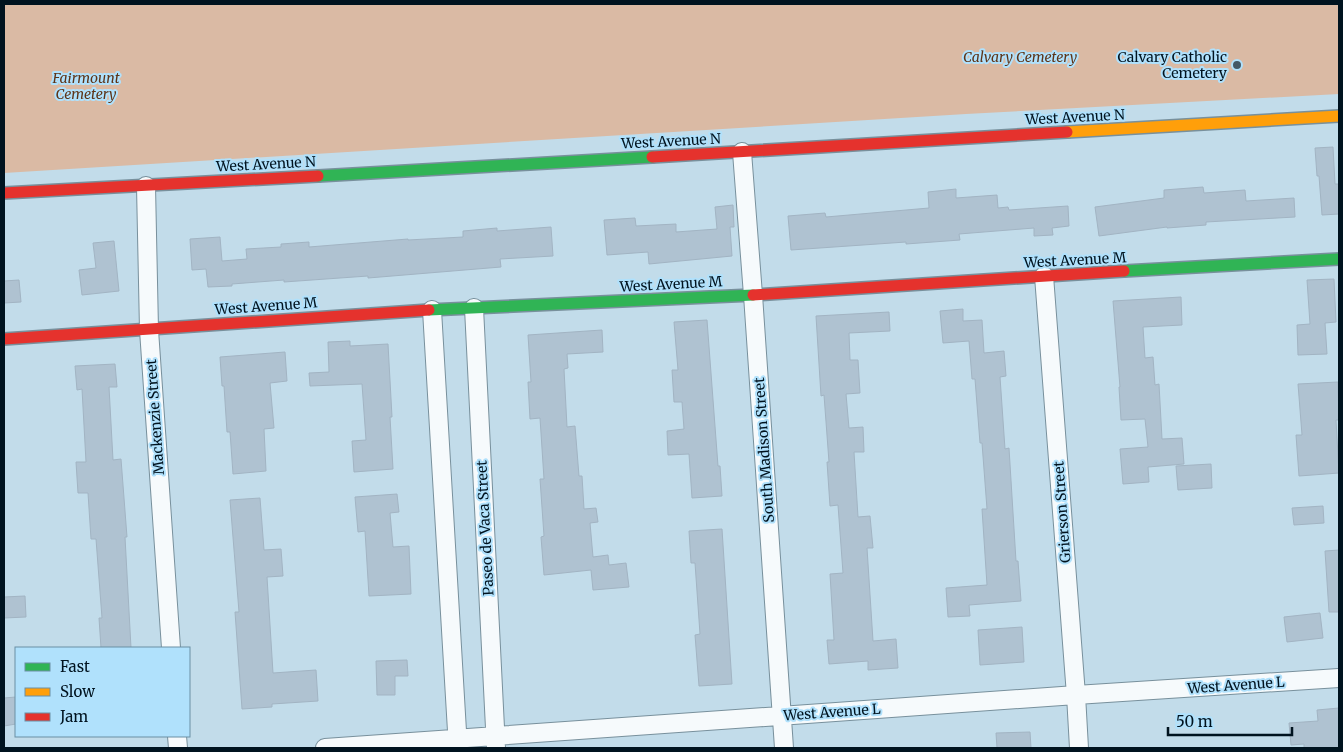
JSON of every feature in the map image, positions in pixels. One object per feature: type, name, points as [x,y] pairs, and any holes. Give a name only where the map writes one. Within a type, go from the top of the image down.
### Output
[{"type":"street","name":"West Avenue N","points":[[4,193],[742,152],[1339,116]]},
{"type":"street","name":"South Madison Street","points":[[742,152],[784,748]]},
{"type":"street","name":"Mackenzie Street","points":[[146,186],[149,330],[171,647]]},
{"type":"street","name":"West Avenue M","points":[[4,339],[432,310],[753,295],[1339,259]]},
{"type":"street","name":"Grierson Street","points":[[1044,276],[1079,748]]},
{"type":"street","name":"Paseo de Vaca Street","points":[[474,308],[496,742]]},
{"type":"street","points":[[432,310],[457,743]]},
{"type":"street","name":"West Avenue L","points":[[325,748],[496,742],[782,716],[1339,678]]},
{"type":"green space","name":"Fairmount Cemetery","points":[[4,4],[1339,4],[1339,94],[966,114],[4,173]]},
{"type":"building","points":[[1333,147],[1335,184],[1339,184],[1339,214],[1322,215],[1315,148]]},
{"type":"building","points":[[1203,187],[1204,193],[1245,190],[1246,201],[1294,198],[1295,217],[1206,222],[1206,225],[1167,227],[1099,236],[1095,207],[1164,198],[1164,190]]},
{"type":"building","points":[[956,189],[956,198],[997,195],[998,208],[1008,207],[1009,210],[1068,206],[1069,226],[1052,228],[1053,235],[1034,236],[1034,228],[959,234],[960,240],[791,250],[788,216],[825,213],[826,217],[929,208],[928,192]]},
{"type":"building","points":[[733,205],[734,227],[730,227],[732,256],[649,264],[648,252],[607,255],[604,220],[635,218],[636,226],[676,224],[676,232],[717,229],[715,207]]},
{"type":"building","points":[[551,227],[553,256],[500,259],[501,267],[368,278],[368,276],[284,282],[284,280],[208,287],[206,269],[192,270],[190,239],[220,237],[222,261],[247,259],[246,249],[281,247],[281,244],[309,242],[309,247],[408,239],[463,237],[463,231],[497,228],[497,231]]},
{"type":"building","points":[[114,241],[119,291],[82,295],[79,270],[96,268],[93,243]]},
{"type":"building","points":[[1334,279],[1336,322],[1325,323],[1327,354],[1298,355],[1297,325],[1310,324],[1307,280]]},
{"type":"building","points":[[19,280],[21,302],[4,303],[4,281]]},
{"type":"building","points":[[1181,297],[1182,325],[1143,327],[1145,358],[1153,357],[1155,385],[1159,384],[1162,439],[1182,438],[1184,464],[1148,467],[1149,482],[1123,484],[1120,449],[1148,447],[1145,419],[1121,420],[1113,301]]},
{"type":"building","points":[[963,309],[963,321],[982,320],[984,353],[1004,351],[1006,376],[1000,377],[1005,449],[1009,448],[1016,561],[1018,561],[1021,601],[969,605],[970,616],[948,617],[946,588],[987,585],[982,509],[987,509],[982,443],[980,443],[975,379],[972,379],[969,341],[943,343],[940,311]]},
{"type":"building","points":[[889,312],[890,331],[849,333],[850,360],[858,360],[860,393],[846,394],[849,428],[863,427],[864,452],[854,452],[858,517],[870,516],[873,548],[867,548],[873,641],[896,639],[898,668],[868,670],[868,661],[829,664],[827,640],[834,640],[830,574],[843,573],[838,505],[830,506],[827,462],[829,462],[824,395],[821,396],[816,316]]},
{"type":"building","points":[[707,320],[722,496],[692,498],[689,454],[668,455],[667,431],[684,429],[682,402],[674,402],[672,370],[678,370],[674,322]]},
{"type":"building","points":[[602,330],[603,352],[567,354],[568,368],[564,369],[567,427],[575,426],[579,476],[582,476],[584,509],[596,508],[598,522],[590,523],[593,557],[608,555],[609,565],[626,563],[629,587],[593,590],[591,570],[544,575],[541,537],[544,536],[540,479],[544,479],[540,418],[530,419],[528,382],[531,382],[528,335]]},
{"type":"building","points":[[350,341],[350,346],[388,344],[393,469],[354,472],[352,441],[366,440],[362,384],[310,386],[309,373],[329,372],[328,342]]},
{"type":"building","points":[[285,352],[287,381],[270,383],[274,428],[264,429],[266,471],[233,474],[230,432],[227,432],[220,357]]},
{"type":"building","points":[[115,364],[117,387],[109,387],[113,460],[121,459],[127,537],[125,537],[131,647],[101,647],[99,618],[102,618],[96,539],[91,539],[88,493],[78,493],[76,462],[86,462],[82,389],[77,390],[75,366]]},
{"type":"building","points":[[1338,382],[1339,420],[1336,420],[1339,473],[1299,476],[1296,435],[1302,435],[1298,384]]},
{"type":"building","points":[[1211,464],[1212,488],[1178,490],[1176,466]]},
{"type":"building","points":[[397,494],[399,512],[390,513],[393,547],[409,546],[411,594],[369,596],[365,531],[358,532],[355,497]]},
{"type":"building","points":[[260,498],[264,550],[281,549],[283,576],[267,577],[273,673],[316,670],[318,701],[272,704],[272,707],[242,709],[235,612],[239,612],[230,500]]},
{"type":"building","points":[[1323,506],[1324,523],[1294,525],[1292,508]]},
{"type":"building","points":[[722,529],[732,684],[699,686],[695,635],[700,634],[695,563],[691,563],[689,531]]},
{"type":"building","points":[[1339,550],[1339,612],[1329,612],[1325,551]]},
{"type":"building","points":[[25,596],[26,617],[4,618],[4,597]]},
{"type":"building","points":[[1320,613],[1323,638],[1287,642],[1284,617]]},
{"type":"building","points":[[1022,627],[1024,662],[980,665],[978,630]]},
{"type":"building","points":[[407,660],[408,676],[395,676],[395,695],[377,695],[376,661]]},
{"type":"building","points":[[15,697],[15,724],[4,726],[4,698]]},
{"type":"building","points":[[1339,708],[1339,748],[1304,748],[1304,744],[1291,745],[1289,723],[1318,721],[1317,710]]},
{"type":"building","points":[[1030,732],[1031,748],[997,748],[996,733]]},
{"type":"traffic: fast","points":[[318,176],[652,157]]},
{"type":"traffic: fast","points":[[1124,271],[1339,259]]},
{"type":"traffic: fast","points":[[429,310],[753,295]]},
{"type":"traffic: slow","points":[[1067,132],[1339,116]]},
{"type":"traffic: jam","points":[[652,157],[1067,132]]},
{"type":"traffic: jam","points":[[4,193],[318,176]]},
{"type":"traffic: jam","points":[[753,295],[1124,271]]},
{"type":"traffic: jam","points":[[4,339],[429,310]]},
{"type":"place","name":"Calvary Catholic Cemetery","points":[[1237,65]]},
{"type":"park label","name":"Calvary Cemetery","points":[[1020,57]]}]
